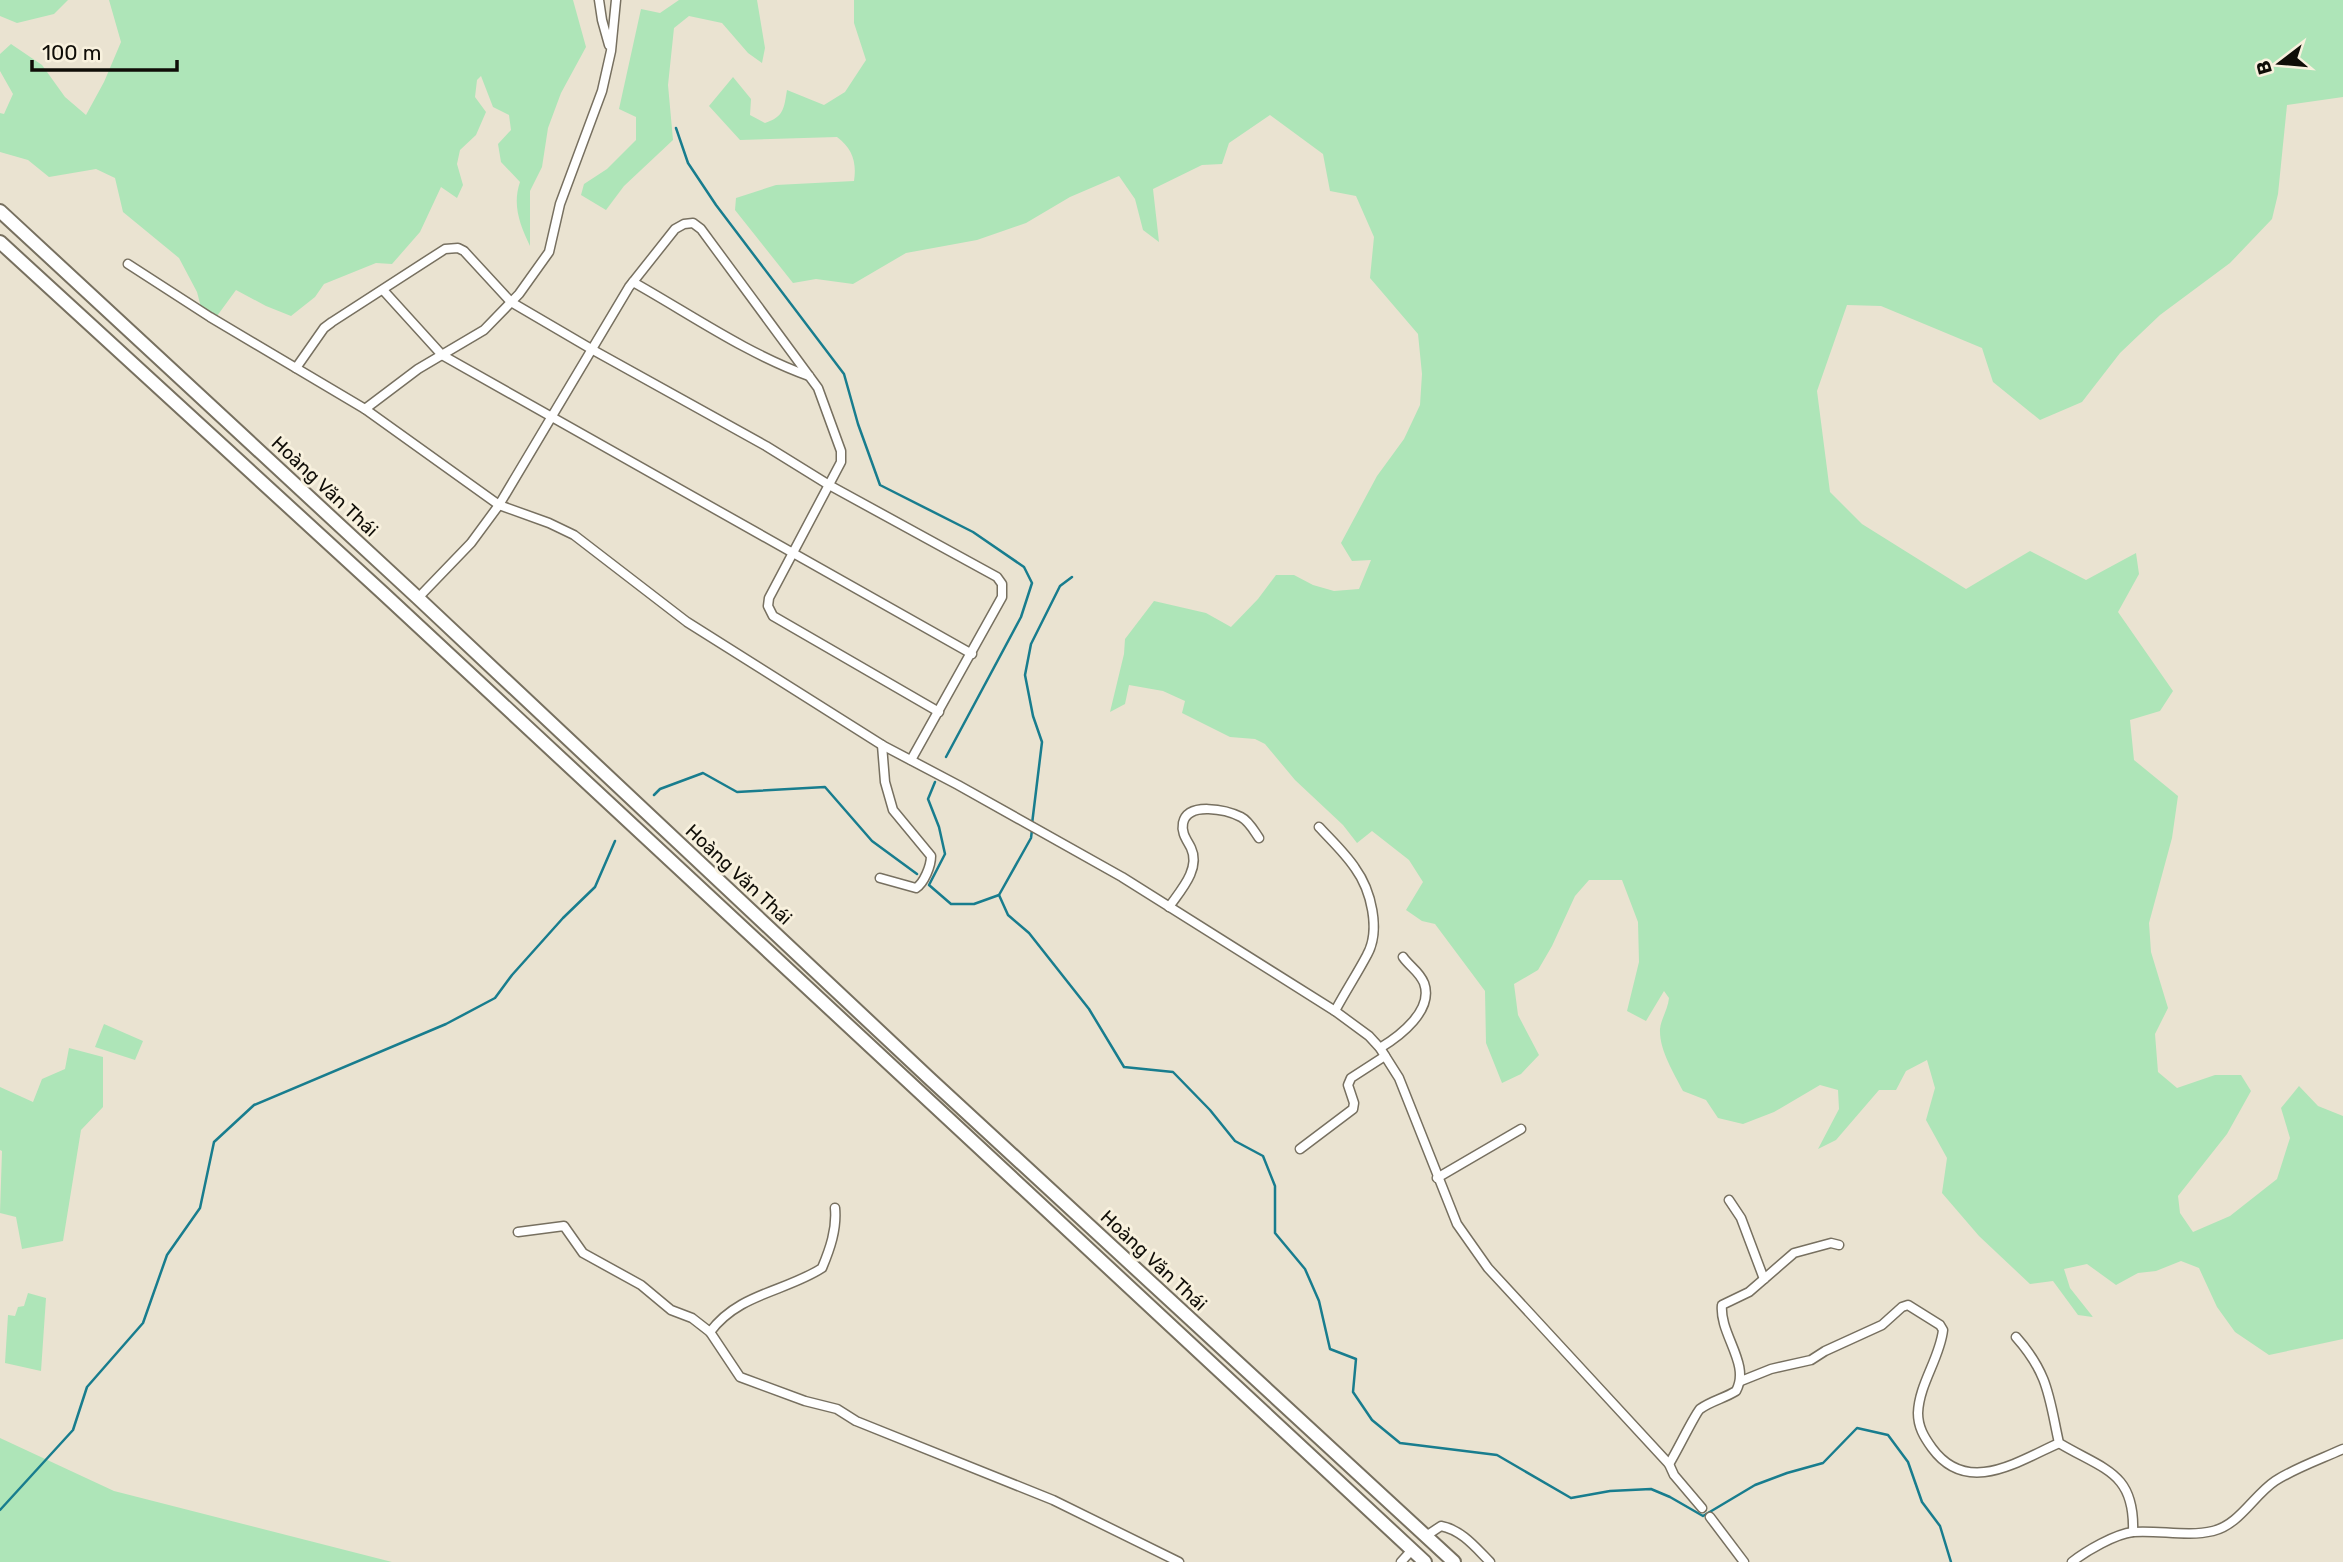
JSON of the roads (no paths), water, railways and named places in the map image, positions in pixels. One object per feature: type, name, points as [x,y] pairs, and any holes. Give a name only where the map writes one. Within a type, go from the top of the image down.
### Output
[{"type":"main road","name":"Hoàng Văn Thái","points":[[0,211],[418,598],[909,1059],[1454,1562]]},
{"type":"main road","name":"Hoàng Văn Thái","points":[[0,243],[404,613],[1424,1562]]},
{"type":"main road","points":[[404,613],[418,598]]},
{"type":"main road","points":[[1411,1550],[1426,1536]]},
{"type":"street","points":[[599,0],[601,20],[611,51]]},
{"type":"street","points":[[365,409],[418,369],[484,330],[511,302],[549,252],[560,204],[602,91],[611,51],[616,0]]},
{"type":"street","points":[[418,598],[471,543],[499,505],[633,282],[675,229],[693,223],[701,229],[818,388],[841,451],[841,463],[769,598],[768,606],[774,616],[939,712]]},
{"type":"street","points":[[296,368],[324,328],[445,249],[458,248],[464,251],[511,302],[593,351],[766,446],[829,485],[997,577],[1002,584],[1002,597],[911,760]]},
{"type":"street","points":[[128,264],[365,409],[499,505],[574,535],[687,622],[882,745],[1110,870],[1335,1011],[1369,1037],[1399,1078],[1457,1224],[1488,1268],[1669,1464],[1674,1475],[1702,1508]]},
{"type":"street","points":[[633,282],[749,349],[809,376]]},
{"type":"street","points":[[383,290],[442,355],[972,654]]},
{"type":"street","points":[[880,878],[916,888],[921,885],[931,862],[928,850],[893,810],[885,782],[882,745]]},
{"type":"street","points":[[1169,907],[1193,872],[1193,851],[1183,835],[1183,821],[1190,812],[1212,810],[1243,818],[1259,838]]},
{"type":"street","points":[[1319,827],[1356,869],[1365,887],[1373,916],[1373,940],[1368,954],[1335,1011]]},
{"type":"street","points":[[1300,1149],[1353,1109],[1354,1103],[1348,1085],[1351,1078],[1404,1030],[1426,1001],[1424,983],[1417,969],[1403,957]]},
{"type":"street","points":[[1437,1178],[1521,1129]]},
{"type":"street","points":[[1729,1200],[1741,1219],[1764,1279]]},
{"type":"street","points":[[710,1332],[720,1319],[746,1302],[822,1268],[832,1242],[835,1208]]},
{"type":"street","points":[[518,1232],[564,1226],[583,1253],[640,1285],[671,1310],[692,1318],[710,1332],[740,1377],[805,1401],[837,1409],[856,1421],[1053,1500],[1179,1562]]},
{"type":"street","points":[[1669,1464],[1681,1445],[1694,1414],[1736,1391],[1741,1381],[1737,1357],[1721,1314],[1722,1305],[1749,1293],[1794,1254],[1832,1242],[1839,1245]]},
{"type":"street","points":[[1741,1381],[1771,1369],[1811,1360],[1882,1325],[1908,1305],[1940,1325],[1943,1330],[1918,1412],[1919,1426],[1935,1453],[1954,1468],[1968,1473],[1985,1473],[2059,1444]]},
{"type":"street","points":[[2016,1337],[2046,1384],[2059,1444],[2123,1483],[2133,1508],[2133,1532]]},
{"type":"street","points":[[2072,1562],[2088,1549],[2121,1534],[2195,1534],[2217,1530],[2233,1520],[2276,1480],[2343,1449]]},
{"type":"street","points":[[1710,1517],[1744,1562]]},
{"type":"street","points":[[1426,1536],[1441,1526],[1451,1528],[1490,1562]]},
{"type":"street","points":[[1401,1562],[1411,1550]]},
{"type":"waterway","points":[[676,128],[688,163],[716,205],[844,374],[858,424],[880,485],[973,532],[1024,567],[1032,583],[1021,617],[946,757]]},
{"type":"waterway","points":[[1032,824],[1042,742],[1033,716],[1025,675],[1031,644],[1060,586],[1072,577]]},
{"type":"waterway","points":[[654,795],[660,789],[703,773],[737,792],[825,787],[872,841],[917,874]]},
{"type":"waterway","points":[[935,782],[928,799],[939,827],[945,854],[929,885],[951,904],[974,904],[999,895],[1031,838],[1032,830]]},
{"type":"waterway","points":[[0,1510],[73,1430],[87,1387],[143,1323],[167,1255],[200,1208],[214,1142],[254,1105],[446,1024],[495,998],[563,918],[595,887],[615,841]]},
{"type":"waterway","points":[[999,895],[1008,915],[1029,933],[1089,1009],[1124,1067],[1173,1072],[1210,1110],[1235,1141],[1263,1156],[1275,1186],[1275,1233],[1305,1269],[1319,1301],[1330,1349],[1356,1359],[1353,1392],[1372,1420],[1400,1443],[1497,1455],[1571,1498],[1610,1491],[1651,1489],[1703,1516],[1755,1485],[1823,1463],[1857,1428],[1888,1435],[1908,1462],[1922,1502],[1940,1526],[1951,1562]]}]
